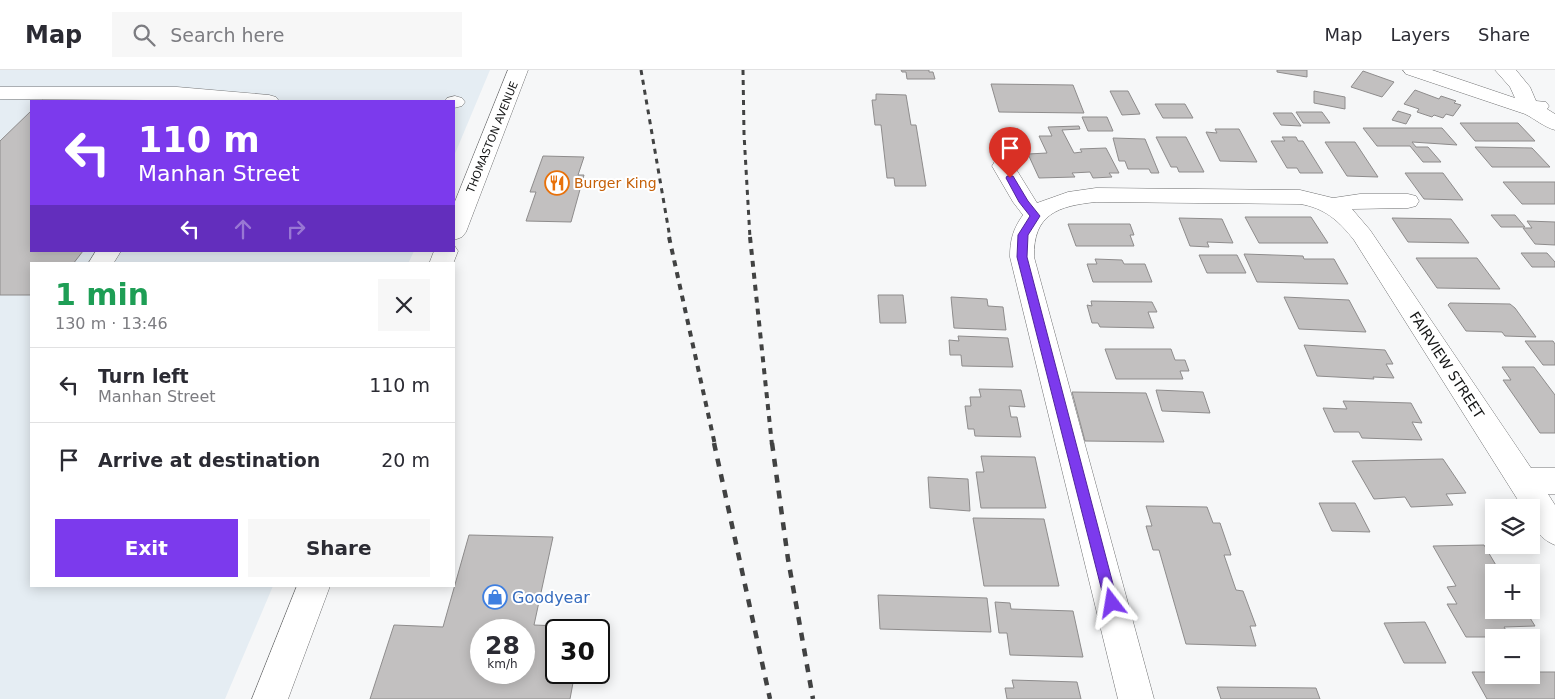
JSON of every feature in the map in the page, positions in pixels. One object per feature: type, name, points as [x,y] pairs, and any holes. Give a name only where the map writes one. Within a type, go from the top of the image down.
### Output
[{"type":"street","name":"THOMASTON AVENUE","points":[[455,229],[518,70]]},
{"type":"street","points":[[1413,70],[1527,108],[1545,116],[1555,124]]},
{"type":"street","points":[[1505,70],[1522,88],[1526,97],[1527,108]]},
{"type":"street","points":[[0,93],[177,93],[257,100]]},
{"type":"street","points":[[1527,108],[1555,104]]},
{"type":"street","points":[[1003,166],[1024,202],[1035,216],[1023,235],[1022,257],[1136,699]]},
{"type":"street","name":"FAIRVIEW STREET","points":[[1035,216],[1047,206],[1062,200],[1096,195],[1300,197],[1313,198],[1333,205],[1347,215],[1362,235],[1555,531]]},
{"type":"street","name":"FAIRVIEW STREET","points":[[1333,205],[1360,201],[1408,201]]},
{"type":"street","points":[[102,262],[109,252]]},
{"type":"street","points":[[1522,481],[1555,481]]},
{"type":"street","points":[[270,699],[314,587]]},
{"type":"shaded area","points":[[0,70],[490,70],[455,154],[455,100],[30,100],[30,252],[414,252],[409,262],[30,262],[30,587],[273,587],[225,699],[0,699]]},
{"type":"building","points":[[901,70],[929,70],[929,72],[933,72],[935,79],[907,79],[906,72]]},
{"type":"building","points":[[1277,70],[1307,70],[1307,77],[1277,72]]},
{"type":"building","points":[[1363,71],[1394,82],[1382,97],[1351,87]]},
{"type":"building","points":[[991,84],[1073,85],[1084,113],[999,112]]},
{"type":"building","points":[[1415,90],[1439,99],[1441,96],[1456,101],[1454,103],[1461,105],[1453,116],[1446,114],[1443,118],[1434,115],[1432,117],[1417,112],[1419,109],[1404,104]]},
{"type":"building","points":[[1110,91],[1128,91],[1140,114],[1122,115]]},
{"type":"building","points":[[1314,91],[1345,97],[1345,109],[1314,103]]},
{"type":"building","points":[[876,94],[906,95],[911,125],[916,125],[926,186],[895,186],[894,178],[887,178],[881,125],[875,125],[872,100],[876,100]]},
{"type":"building","points":[[45,97],[185,99],[184,100],[42,100]]},
{"type":"building","points":[[1155,104],[1185,104],[1193,118],[1163,118]]},
{"type":"building","points":[[1398,111],[1411,115],[1406,124],[1392,120]]},
{"type":"building","points":[[30,112],[30,252],[82,252],[75,262],[30,262],[30,295],[0,295],[0,141]]},
{"type":"building","points":[[1296,112],[1322,112],[1330,123],[1303,123]]},
{"type":"building","points":[[1273,113],[1292,113],[1301,126],[1281,125]]},
{"type":"building","points":[[1082,117],[1107,117],[1113,131],[1088,131]]},
{"type":"building","points":[[1460,123],[1518,123],[1535,141],[1475,141]]},
{"type":"building","points":[[1079,126],[1080,129],[1062,130],[1074,153],[1082,152],[1080,149],[1106,148],[1119,173],[1109,173],[1112,177],[1093,178],[1090,172],[1072,173],[1075,177],[1039,178],[1028,154],[1047,153],[1039,136],[1052,136],[1048,127]]},
{"type":"building","points":[[1363,128],[1442,128],[1457,145],[1412,142],[1416,147],[1428,147],[1441,162],[1423,162],[1410,146],[1377,146]]},
{"type":"building","points":[[1215,129],[1239,129],[1257,162],[1220,161],[1206,132],[1217,133]]},
{"type":"building","points":[[1156,137],[1186,137],[1204,172],[1179,172],[1177,167],[1171,167]]},
{"type":"building","points":[[1282,137],[1296,137],[1298,141],[1303,141],[1323,173],[1300,173],[1297,168],[1287,168],[1271,141],[1285,141]]},
{"type":"building","points":[[1113,138],[1145,139],[1159,173],[1151,173],[1149,169],[1128,169],[1125,161],[1119,161]]},
{"type":"building","points":[[1325,142],[1355,142],[1378,177],[1347,176]]},
{"type":"building","points":[[1475,147],[1532,148],[1550,167],[1492,167]]},
{"type":"building","name":"Burger King","points":[[543,156],[584,157],[578,175],[584,175],[571,222],[526,221],[536,192],[530,192]]},
{"type":"building","points":[[1405,173],[1443,173],[1463,200],[1424,199]]},
{"type":"building","points":[[1503,182],[1555,182],[1555,204],[1522,204]]},
{"type":"building","points":[[1491,215],[1515,215],[1525,227],[1501,227]]},
{"type":"building","points":[[1245,217],[1311,217],[1328,243],[1259,243]]},
{"type":"building","points":[[1179,218],[1222,219],[1233,243],[1207,242],[1209,247],[1190,246]]},
{"type":"building","points":[[1392,218],[1451,219],[1469,243],[1408,242]]},
{"type":"building","points":[[1527,221],[1555,222],[1555,245],[1535,244],[1523,228],[1532,228]]},
{"type":"building","points":[[1068,224],[1130,224],[1134,235],[1130,235],[1134,246],[1076,246]]},
{"type":"building","points":[[1521,253],[1547,253],[1555,262],[1555,267],[1532,267]]},
{"type":"building","points":[[1244,254],[1303,256],[1304,259],[1334,259],[1348,284],[1257,282]]},
{"type":"building","points":[[1199,255],[1237,255],[1246,273],[1207,273]]},
{"type":"building","points":[[1416,258],[1477,258],[1500,289],[1437,288]]},
{"type":"building","points":[[1095,259],[1122,260],[1124,264],[1145,264],[1152,282],[1093,282],[1087,264],[1097,264]]},
{"type":"building","points":[[878,295],[903,295],[906,323],[880,323]]},
{"type":"building","points":[[951,297],[987,299],[988,306],[1003,307],[1006,330],[954,328]]},
{"type":"building","points":[[1284,297],[1349,300],[1366,332],[1299,329]]},
{"type":"building","points":[[1091,301],[1152,302],[1157,312],[1148,312],[1154,328],[1100,327],[1098,323],[1092,323],[1087,305],[1092,306]]},
{"type":"building","points":[[1450,303],[1510,304],[1536,337],[1505,336],[1502,332],[1466,331],[1448,305]]},
{"type":"building","points":[[958,336],[1008,338],[1013,367],[962,366],[961,355],[950,355],[949,340],[959,341]]},
{"type":"building","points":[[1525,341],[1553,341],[1555,344],[1555,365],[1543,365]]},
{"type":"building","points":[[1304,345],[1385,350],[1393,364],[1386,364],[1394,378],[1373,377],[1374,379],[1317,376]]},
{"type":"building","points":[[1105,349],[1171,349],[1175,360],[1185,360],[1189,371],[1180,371],[1183,379],[1116,379]]},
{"type":"building","points":[[1502,367],[1534,367],[1555,395],[1555,433],[1540,433],[1503,380],[1511,380]]},
{"type":"building","points":[[979,389],[1021,390],[1025,407],[1009,406],[1011,417],[1017,417],[1021,437],[975,436],[974,429],[968,429],[965,406],[971,406],[970,397],[981,397]]},
{"type":"building","points":[[1156,390],[1203,392],[1210,413],[1162,411]]},
{"type":"building","points":[[1072,392],[1146,393],[1164,442],[1085,441]]},
{"type":"building","points":[[1343,401],[1411,403],[1422,423],[1412,422],[1422,440],[1362,438],[1359,432],[1334,432],[1323,408],[1347,409]]},
{"type":"building","points":[[981,456],[1035,457],[1046,508],[981,508],[976,472],[984,472]]},
{"type":"building","points":[[1443,459],[1466,493],[1446,494],[1453,505],[1411,507],[1405,497],[1374,499],[1352,461]]},
{"type":"building","points":[[928,477],[968,479],[970,511],[930,508]]},
{"type":"building","points":[[1319,503],[1355,503],[1370,532],[1332,531]]},
{"type":"building","points":[[1146,506],[1207,507],[1213,523],[1220,523],[1231,555],[1224,555],[1236,590],[1243,591],[1256,626],[1250,626],[1256,646],[1186,644],[1159,550],[1153,550],[1146,526],[1152,526]]},
{"type":"building","points":[[973,518],[1044,519],[1059,586],[984,586]]},
{"type":"building","points":[[469,535],[553,537],[535,620],[470,619],[470,684],[535,684],[535,625],[545,625],[545,684],[573,684],[570,699],[370,699],[394,625],[443,627]]},
{"type":"building","points":[[1484,545],[1485,554],[1489,554],[1495,564],[1485,564],[1485,619],[1531,619],[1535,626],[1485,629],[1485,637],[1466,637],[1447,604],[1457,604],[1447,587],[1456,586],[1433,546]]},
{"type":"building","points":[[878,595],[987,598],[991,632],[880,629]]},
{"type":"building","points":[[995,602],[1010,603],[1011,609],[1073,611],[1083,657],[1010,655],[1007,633],[999,633]]},
{"type":"building","points":[[1425,622],[1446,663],[1404,663],[1384,623]]},
{"type":"building","points":[[1472,672],[1485,672],[1485,684],[1540,684],[1540,672],[1555,672],[1555,699],[1487,699]]},
{"type":"building","points":[[1012,680],[1077,682],[1081,699],[1007,699],[1005,688],[1014,688]]},
{"type":"building","points":[[1217,687],[1316,688],[1320,699],[1221,699]]},
{"type":"railway","points":[[641,70],[670,238]]},
{"type":"railway","points":[[743,70],[744,134],[750,238]]},
{"type":"railway","points":[[669,237],[715,445]]},
{"type":"railway","points":[[750,237],[772,445]]},
{"type":"railway","points":[[714,443],[770,699]]},
{"type":"railway","points":[[772,443],[788,559],[813,699]]},
{"type":"place","name":"Burger King","points":[[557,183]]},
{"type":"place","name":"Goodyear","points":[[495,597]]},
{"type":"route","points":[[1010,178],[1035,216],[1023,235],[1021,243],[1022,257],[1112,603]]}]
